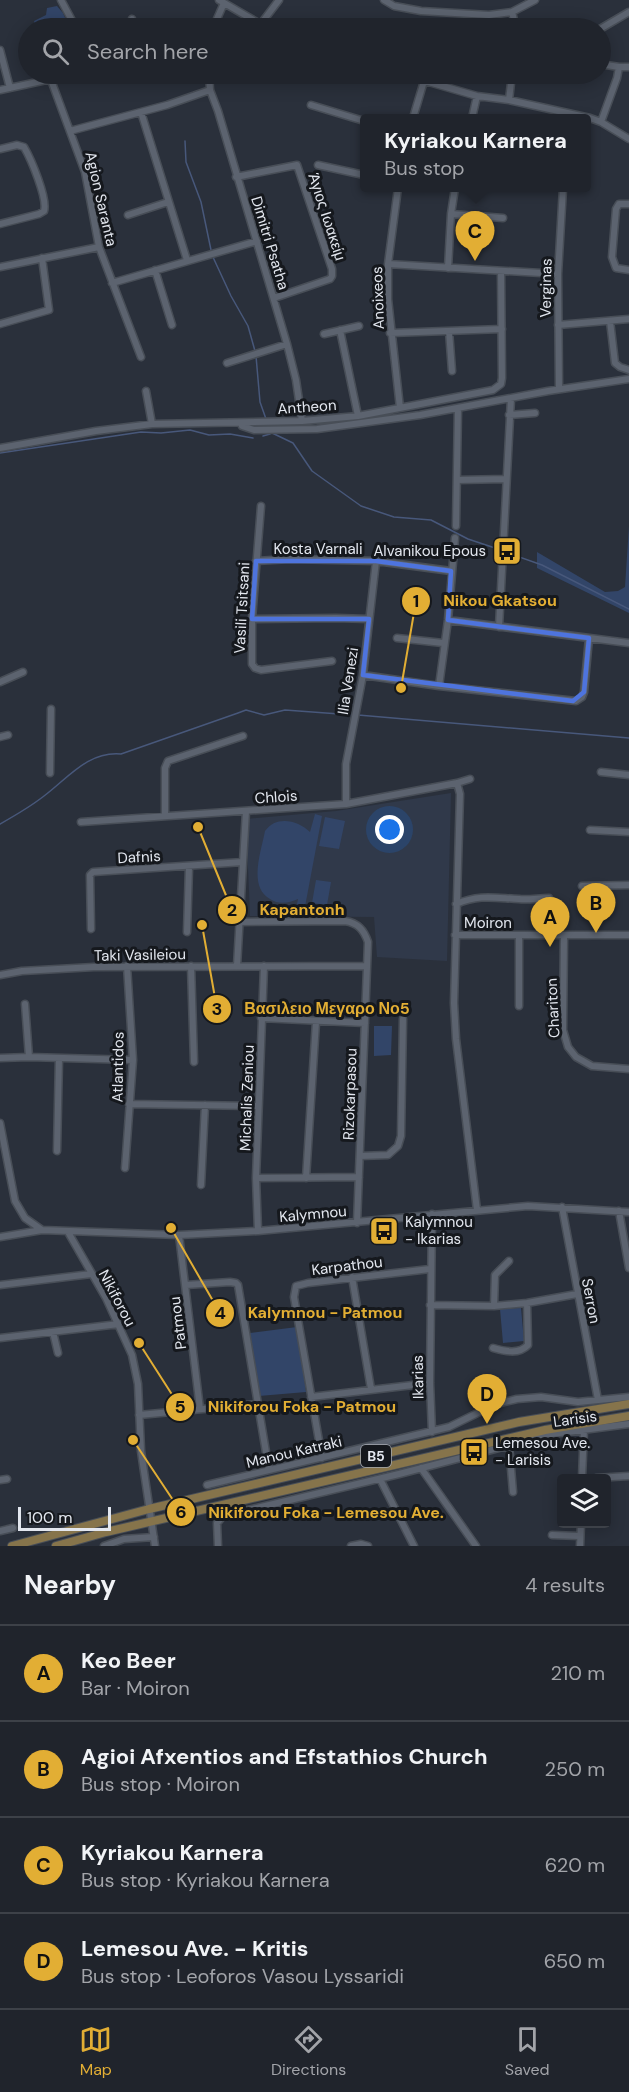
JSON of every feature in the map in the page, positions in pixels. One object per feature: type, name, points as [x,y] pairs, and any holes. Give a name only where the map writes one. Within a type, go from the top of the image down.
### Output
[{"type":"main road","name":"B5","points":[[12,1546],[149,1509],[519,1422],[629,1404]]},
{"type":"main road","name":"B5","points":[[56,1546],[545,1430],[629,1416]]},
{"type":"street","points":[[61,0],[71,18]]},
{"type":"street","points":[[268,18],[279,0]]},
{"type":"street","points":[[384,0],[394,6],[421,11],[489,15],[512,12],[536,0]]},
{"type":"street","points":[[216,18],[222,2],[248,18]]},
{"type":"street","points":[[512,12],[514,18]]},
{"type":"street","points":[[611,23],[629,12]]},
{"type":"street","points":[[0,50],[10,88]]},
{"type":"street","points":[[611,66],[629,67]]},
{"type":"street","points":[[601,122],[619,67]]},
{"type":"street","points":[[0,90],[30,84]]},
{"type":"street","name":"Agion Saranta","points":[[52,84],[85,172],[99,247],[141,357]]},
{"type":"street","name":"Dimitri Psatha","points":[[210,84],[287,344],[296,380],[302,421]]},
{"type":"street","points":[[414,114],[423,84]]},
{"type":"street","points":[[435,84],[477,96],[509,100],[562,114]]},
{"type":"street","points":[[509,100],[511,84]]},
{"type":"street","points":[[70,131],[210,90]]},
{"type":"street","points":[[473,114],[477,96]]},
{"type":"street","points":[[310,105],[360,120]]},
{"type":"street","points":[[141,112],[187,260]]},
{"type":"street","points":[[591,120],[601,122],[629,139]]},
{"type":"street","points":[[0,148],[17,145],[24,147],[37,177],[45,205],[44,211],[39,214],[0,224]]},
{"type":"street","name":"Άγιος Ιωακείμ","points":[[236,177],[297,165],[332,269],[333,276],[330,279],[274,298]]},
{"type":"street","points":[[318,165],[360,174]]},
{"type":"street","name":"Anoixeos","points":[[397,192],[388,264],[390,333],[400,408]]},
{"type":"street","points":[[448,268],[454,192]]},
{"type":"street","name":"Verginas","points":[[559,389],[558,274],[562,192]]},
{"type":"street","points":[[128,215],[168,202]]},
{"type":"street","points":[[629,204],[619,204],[616,208],[612,257],[616,268],[629,270]]},
{"type":"street","points":[[451,214],[502,218]]},
{"type":"street","points":[[112,283],[257,241]]},
{"type":"street","points":[[0,267],[99,247]]},
{"type":"street","points":[[0,324],[49,310],[42,258]]},
{"type":"street","points":[[388,264],[558,274]]},
{"type":"street","points":[[155,270],[172,324]]},
{"type":"street","name":"Antheon","points":[[0,448],[96,431],[152,424],[302,421],[358,416],[493,390],[498,387],[502,378],[501,271]]},
{"type":"street","points":[[558,326],[629,319]]},
{"type":"street","points":[[610,321],[615,363],[629,370]]},
{"type":"street","points":[[324,334],[359,326]]},
{"type":"street","points":[[390,333],[502,329]]},
{"type":"street","points":[[340,330],[358,416]]},
{"type":"street","points":[[449,331],[452,371]]},
{"type":"street","points":[[227,363],[287,344]]},
{"type":"street","points":[[242,426],[254,430],[317,429],[420,415],[559,389],[629,379]]},
{"type":"street","points":[[146,391],[152,424]]},
{"type":"street","points":[[500,627],[511,398]]},
{"type":"street","points":[[456,526],[458,408]]},
{"type":"street","points":[[509,415],[535,413]]},
{"type":"street","points":[[457,480],[506,479]]},
{"type":"street","name":"Vasili Tsitsani","points":[[261,506],[251,661],[255,668],[261,670],[332,661]]},
{"type":"street","points":[[439,686],[443,643],[448,620],[455,538]]},
{"type":"street","name":"Kosta Varnali","points":[[256,561],[298,559],[376,561],[451,571]]},
{"type":"street","name":"Ilia Venezi","points":[[346,804],[346,764],[363,675],[376,561]]},
{"type":"street","points":[[252,619],[369,619]]},
{"type":"street","points":[[448,620],[629,643]]},
{"type":"street","points":[[397,638],[443,643]]},
{"type":"street","points":[[363,675],[576,701],[582,698],[584,692],[588,638]]},
{"type":"street","points":[[0,681],[23,672]]},
{"type":"street","points":[[50,773],[51,709]]},
{"type":"street","points":[[0,737],[8,735]]},
{"type":"street","points":[[165,815],[165,768],[168,761],[243,736]]},
{"type":"street","points":[[601,772],[629,775]]},
{"type":"street","name":"Chlois","points":[[81,822],[346,804],[470,779]]},
{"type":"street","points":[[457,783],[460,794],[455,935],[456,1040],[477,1210]]},
{"type":"street","points":[[237,966],[246,811]]},
{"type":"street","points":[[590,830],[629,832]]},
{"type":"street","name":"Dafnis","points":[[91,929],[90,875],[93,872],[243,862]]},
{"type":"street","points":[[187,932],[189,867]]},
{"type":"street","points":[[582,886],[629,885]]},
{"type":"street","points":[[456,903],[486,896],[520,899],[549,898]]},
{"type":"street","points":[[540,917],[540,935]]},
{"type":"street","name":"Rizokarpasou","points":[[240,922],[345,921],[355,923],[367,939],[357,1222]]},
{"type":"street","name":"Moiron","points":[[455,935],[629,935]]},
{"type":"street","points":[[519,935],[519,1006]]},
{"type":"street","name":"Chariton","points":[[564,936],[563,1030],[568,1047],[576,1057],[592,1066],[629,1069]]},
{"type":"street","name":"Taki Vasileiou","points":[[0,975],[22,971],[128,966],[366,966]]},
{"type":"street","name":"Atlantidos","points":[[125,1168],[133,1060],[128,966]]},
{"type":"street","points":[[191,966],[194,1062]]},
{"type":"street","name":"Michalis Zeniou","points":[[258,1231],[256,1178],[264,966]]},
{"type":"street","points":[[25,1004],[29,1057]]},
{"type":"street","points":[[261,1018],[365,1023]]},
{"type":"street","points":[[360,1156],[388,1155],[398,1146],[401,1136],[403,1019]]},
{"type":"street","points":[[306,1178],[316,1022]]},
{"type":"street","points":[[0,1058],[133,1060]]},
{"type":"street","points":[[57,1151],[60,1058]]},
{"type":"street","points":[[129,1104],[258,1106]]},
{"type":"street","points":[[201,1185],[206,1105]]},
{"type":"street","points":[[0,1123],[15,1201],[29,1223],[42,1230]]},
{"type":"street","points":[[0,1176],[9,1176]]},
{"type":"street","points":[[256,1178],[359,1178]]},
{"type":"street","name":"Kalymnou","points":[[0,1237],[42,1230],[179,1235],[258,1231],[528,1206],[629,1212]]},
{"type":"street","name":"Serron","points":[[562,1207],[598,1400]]},
{"type":"street","points":[[619,1211],[629,1268]]},
{"type":"street","name":"Ikarias","points":[[432,1214],[430,1269],[432,1432]]},
{"type":"street","name":"Nikiforou","points":[[68,1232],[106,1298],[132,1355],[138,1384],[139,1415],[155,1546]]},
{"type":"street","name":"Patmou","points":[[179,1235],[200,1409]]},
{"type":"street","points":[[494,1306],[495,1275],[509,1261]]},
{"type":"street","name":"Karpathou","points":[[322,1458],[294,1291],[301,1284],[430,1269]]},
{"type":"street","points":[[0,1285],[91,1274]]},
{"type":"street","points":[[352,1278],[371,1389]]},
{"type":"street","points":[[186,1286],[230,1282],[238,1285],[269,1470]]},
{"type":"street","points":[[430,1305],[494,1306],[577,1294]]},
{"type":"street","points":[[493,1348],[503,1351],[520,1351],[528,1345],[526,1303]]},
{"type":"street","points":[[0,1338],[119,1324]]},
{"type":"street","points":[[53,1332],[57,1353]]},
{"type":"street","points":[[311,1397],[430,1383]]},
{"type":"street","name":"Manou Katraki","points":[[207,1485],[432,1432],[456,1424],[496,1404],[517,1399],[541,1396],[578,1402],[629,1397]]},
{"type":"street","points":[[139,1415],[257,1404]]},
{"type":"street","name":"Larisis","points":[[218,1546],[216,1528],[222,1517],[552,1434],[629,1424]]},
{"type":"street","points":[[582,1474],[584,1429]]},
{"type":"street","points":[[509,1445],[513,1492]]},
{"type":"street","points":[[421,1468],[476,1546]]},
{"type":"street","points":[[611,1478],[629,1476]]},
{"type":"street","points":[[380,1479],[414,1546]]},
{"type":"street","points":[[0,1531],[13,1528]]},
{"type":"street","points":[[580,1546],[581,1528]]},
{"type":"street","points":[[552,1535],[580,1536]]},
{"type":"street","points":[[104,1546],[124,1539],[154,1538]]},
{"type":"street","points":[[351,1546],[361,1544],[368,1546]]},
{"type":"highlighted area","points":[[256,561],[376,561],[451,571],[448,620],[589,638],[584,692],[573,701],[363,675],[369,619],[252,619]]},
{"type":"shaded area","points":[[57,6],[65,18],[40,18],[46,15],[47,8]]},
{"type":"shaded area","points":[[629,526],[629,613],[537,568],[537,552],[605,592],[618,591],[625,587]]},
{"type":"shaded area","points":[[451,793],[447,961],[377,957],[374,917],[250,916],[246,819],[336,811]]},
{"type":"shaded area","points":[[315,814],[322,816],[304,912],[296,909],[298,899],[280,903],[273,901],[263,893],[258,878],[259,859],[265,831],[270,826],[287,821],[310,832]]},
{"type":"shaded area","points":[[325,817],[345,821],[339,849],[319,846]]},
{"type":"shaded area","points":[[316,880],[331,882],[327,905],[312,903]]},
{"type":"shaded area","points":[[374,1026],[392,1026],[391,1055],[374,1056]]},
{"type":"shaded area","points":[[521,1308],[524,1341],[503,1343],[500,1309]]},
{"type":"shaded area","points":[[297,1327],[306,1392],[259,1396],[250,1333]]},
{"type":"waterway","points":[[185,141],[186,162],[201,202],[211,250]]},
{"type":"waterway","points":[[212,255],[248,326],[255,351]]},
{"type":"waterway","points":[[256,356],[260,402],[266,419]]},
{"type":"waterway","points":[[0,453],[141,432],[161,433],[190,430],[209,435],[230,434],[253,438]]},
{"type":"waterway","points":[[270,432],[293,443],[312,471],[361,506],[394,517],[431,520],[468,539],[501,550]]},
{"type":"waterway","points":[[263,436],[270,434]]},
{"type":"waterway","points":[[505,552],[542,565],[629,609]]},
{"type":"waterway","points":[[0,824],[33,804],[88,761],[109,754],[121,754],[246,710],[264,715],[285,710],[353,715]]},
{"type":"waterway","points":[[358,715],[629,738]]},
{"type":"place","name":"Kyriakou Karnera","points":[[475,261]]},
{"type":"place","name":"Alvanikou Epous","points":[[507,551]]},
{"type":"place","name":"Nikou Gkatsou","points":[[401,688]]},
{"type":"place","name":"Kapantonh","points":[[198,827]]},
{"type":"place","name":"Βασιλειο Μεγαρο Νο5","points":[[202,925]]},
{"type":"place","name":"Agioi Afxentios and Efstathios Church","points":[[596,933]]},
{"type":"place","name":"Keo Beer","points":[[550,947]]},
{"type":"place","name":"Kalymnou - Patmou","points":[[171,1228]]},
{"type":"place","name":"Kalymnou - Ikarias","points":[[384,1231]]},
{"type":"place","name":"Nikiforou Foka - Patmou","points":[[139,1343]]},
{"type":"place","name":"Lemesou Ave. - Kritis","points":[[487,1424]]},
{"type":"place","name":"Nikiforou Foka - Lemesou Ave.","points":[[133,1440]]},
{"type":"place","name":"Lemesou Ave. - Larisis","points":[[474,1452]]}]
